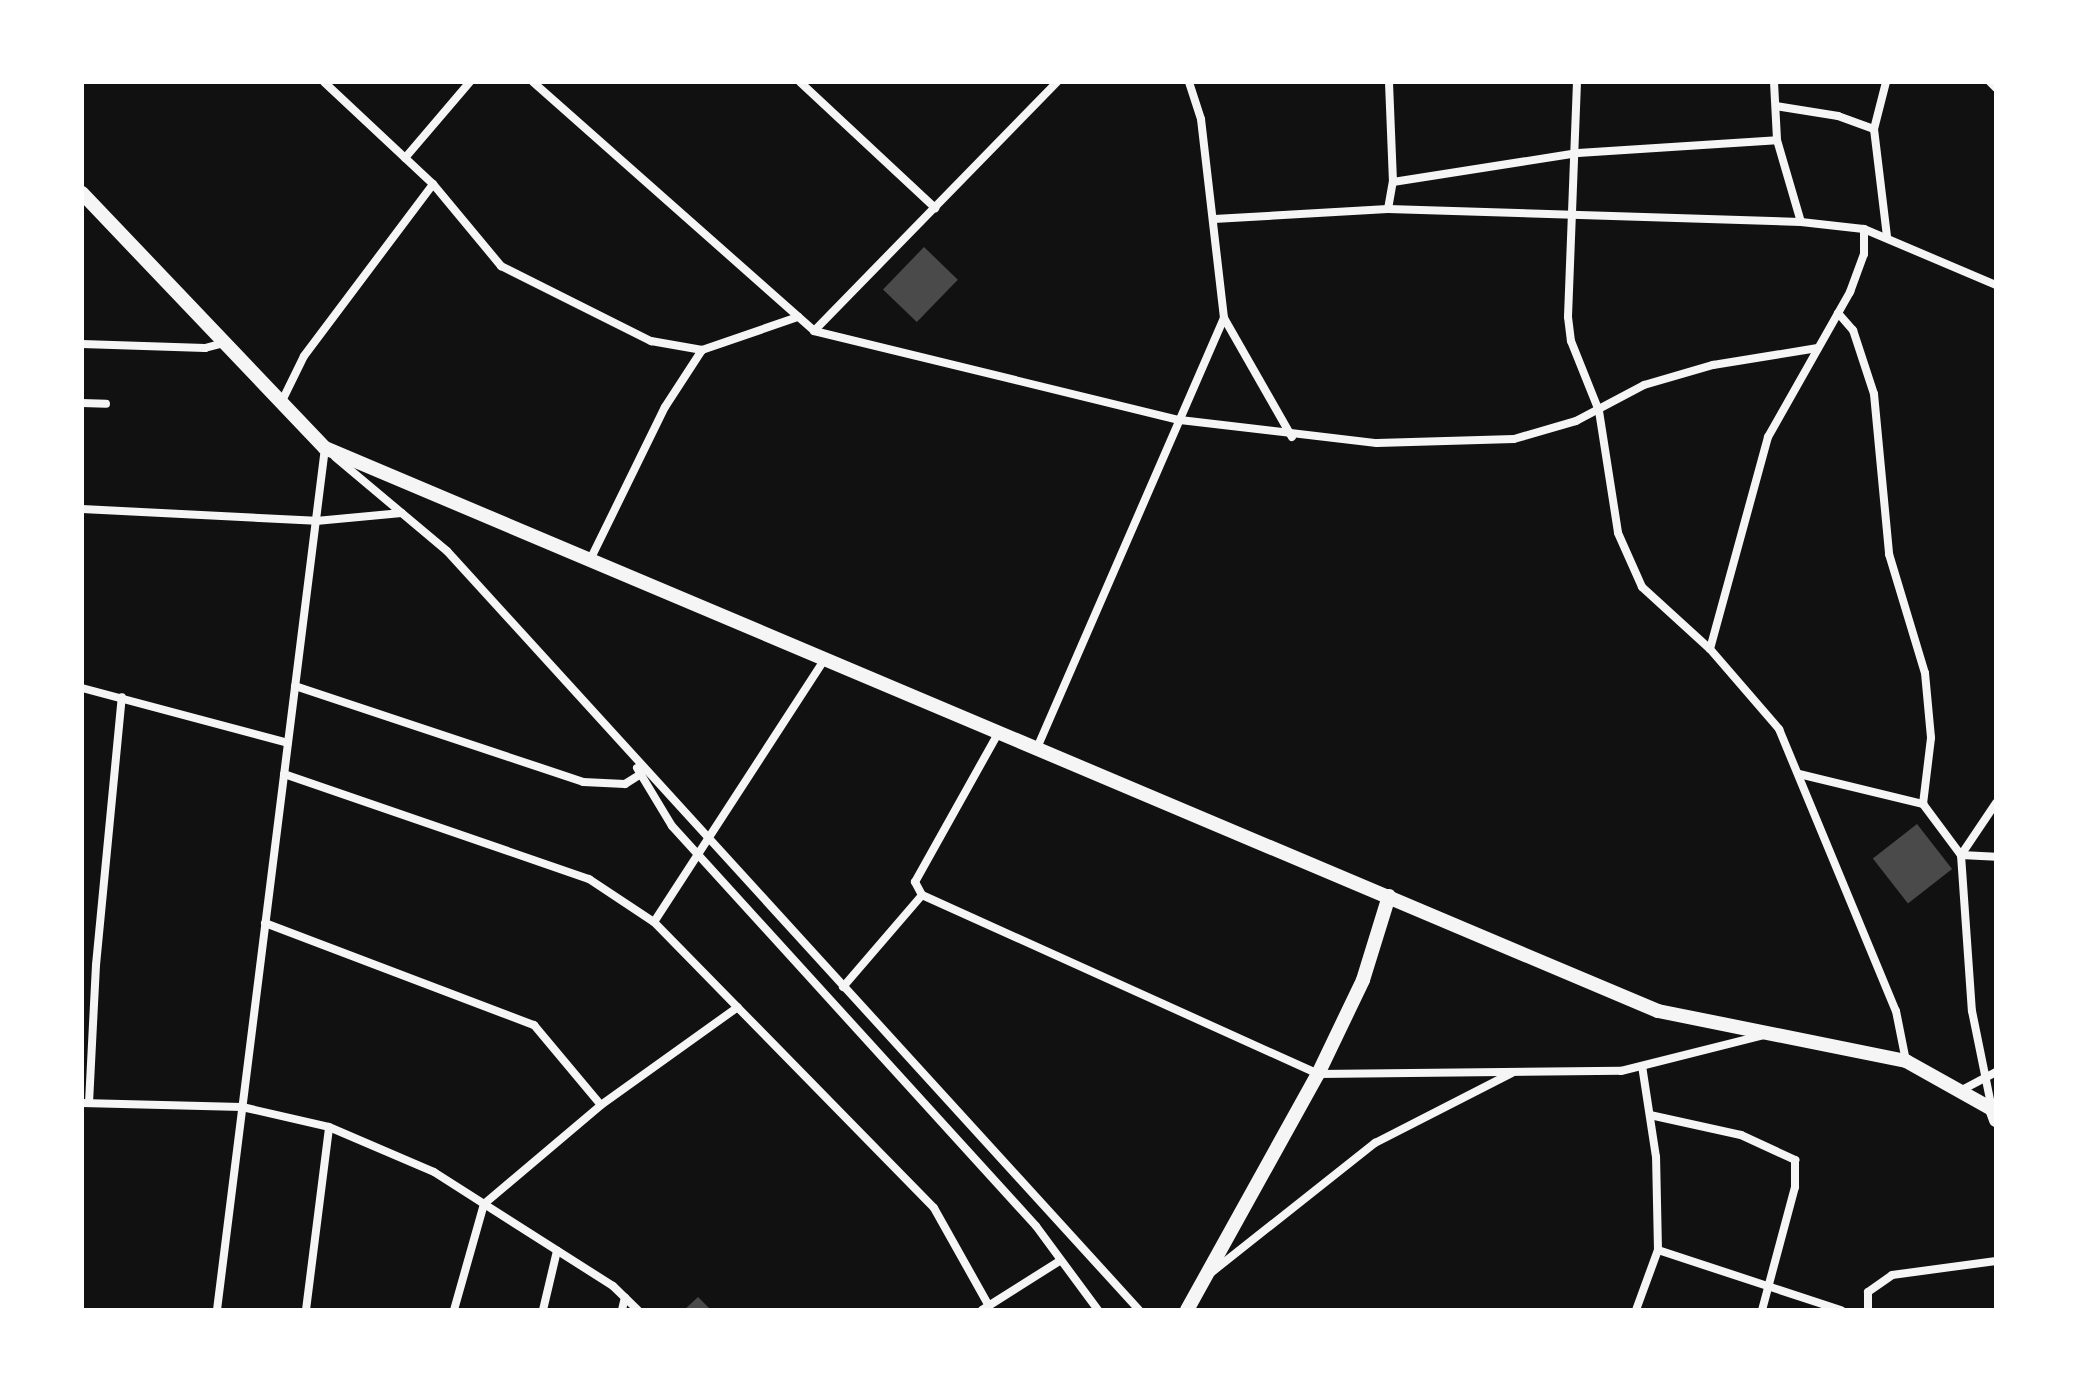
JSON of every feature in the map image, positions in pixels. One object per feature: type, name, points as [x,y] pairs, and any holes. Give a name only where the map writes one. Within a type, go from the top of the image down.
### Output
[{"type":"street","points":[[324,82],[433,184],[501,266],[651,341],[702,350],[798,317]]},
{"type":"street","points":[[405,158],[470,82]]},
{"type":"street","points":[[533,82],[814,331],[1180,420],[1292,437],[1377,443],[1514,439],[1599,411],[1644,385],[1818,348]]},
{"type":"street","points":[[800,82],[935,208]]},
{"type":"street","points":[[814,331],[1057,82]]},
{"type":"street","points":[[1189,82],[1201,119],[1224,318],[1292,437]]},
{"type":"street","points":[[1388,209],[1393,182],[1389,82]]},
{"type":"street","points":[[1577,82],[1578,153],[1568,317],[1571,341],[1599,411],[1618,533],[1642,587],[1710,649],[1779,729],[1896,1011],[1906,1061]]},
{"type":"street","points":[[1774,82],[1777,140],[1801,222]]},
{"type":"street","points":[[1886,82],[1874,129],[1887,237]]},
{"type":"street","points":[[1990,82],[1996,88]]},
{"type":"street","points":[[1776,106],[1838,116],[1874,129]]},
{"type":"street","points":[[1393,182],[1578,153],[1777,140]]},
{"type":"street","points":[[281,403],[304,356],[433,184]]},
{"type":"street","points":[[82,193],[325,448],[447,551],[707,840],[1139,1310]]},
{"type":"street","points":[[1214,219],[1388,209],[1575,219],[1801,222],[1864,229],[1996,285]]},
{"type":"street","points":[[1710,649],[1768,437],[1838,313],[1864,254],[1864,229]]},
{"type":"street","points":[[1838,313],[1853,330],[1874,394],[1889,554],[1925,673],[1931,738],[1923,804]]},
{"type":"street","points":[[1037,748],[1224,318]]},
{"type":"street","points":[[82,344],[205,348],[224,343]]},
{"type":"street","points":[[590,560],[665,407],[702,350]]},
{"type":"street","points":[[82,403],[106,404]]},
{"type":"street","points":[[325,448],[1658,1011],[1906,1061],[1960,1091],[1994,1115]]},
{"type":"street","points":[[217,1310],[325,448]]},
{"type":"street","points":[[82,509],[316,521],[402,513]]},
{"type":"street","points":[[654,922],[700,856],[707,840],[825,659]]},
{"type":"street","points":[[295,686],[583,782],[625,784],[641,774]]},
{"type":"street","points":[[82,688],[288,743]]},
{"type":"street","points":[[122,697],[85,1103],[242,1107],[329,1127],[434,1172],[557,1251],[625,1297],[638,1310]]},
{"type":"street","points":[[999,732],[915,882],[922,895],[1318,1074],[1621,1071],[1769,1034]]},
{"type":"street","points":[[627,750],[672,826],[1061,1260],[1098,1310]]},
{"type":"street","points":[[284,774],[589,879],[654,922],[934,1208],[985,1308],[1061,1260]]},
{"type":"street","points":[[1799,774],[1923,804],[1961,855],[1972,1011],[1994,1115]]},
{"type":"street","points":[[1961,855],[1996,803]]},
{"type":"street","points":[[1961,855],[1996,857]]},
{"type":"street","points":[[843,987],[922,895]]},
{"type":"street","points":[[1187,1310],[1318,1074],[1363,980],[1389,896]]},
{"type":"street","points":[[265,923],[534,1025],[601,1105]]},
{"type":"street","points":[[454,1310],[484,1204],[601,1105],[738,1007]]},
{"type":"street","points":[[1636,1310],[1658,1250],[1650,1115],[1642,1066]]},
{"type":"street","points":[[1205,1277],[1375,1143],[1514,1072]]},
{"type":"street","points":[[1960,1091],[1996,1072]]},
{"type":"street","points":[[1650,1115],[1741,1135],[1795,1160],[1795,1187],[1762,1310]]},
{"type":"street","points":[[306,1310],[329,1127]]},
{"type":"street","points":[[1658,1250],[1771,1283],[1841,1310]]},
{"type":"street","points":[[543,1310],[557,1251]]},
{"type":"street","points":[[1868,1310],[1868,1292],[1892,1275],[1996,1261]]},
{"type":"street","points":[[622,1310],[625,1297]]},
{"type":"building","points":[[924,247],[958,280],[917,322],[883,289]]},
{"type":"building","points":[[1917,824],[1952,869],[1908,903],[1873,858]]},
{"type":"building","points":[[698,1297],[711,1310],[684,1310]]}]
